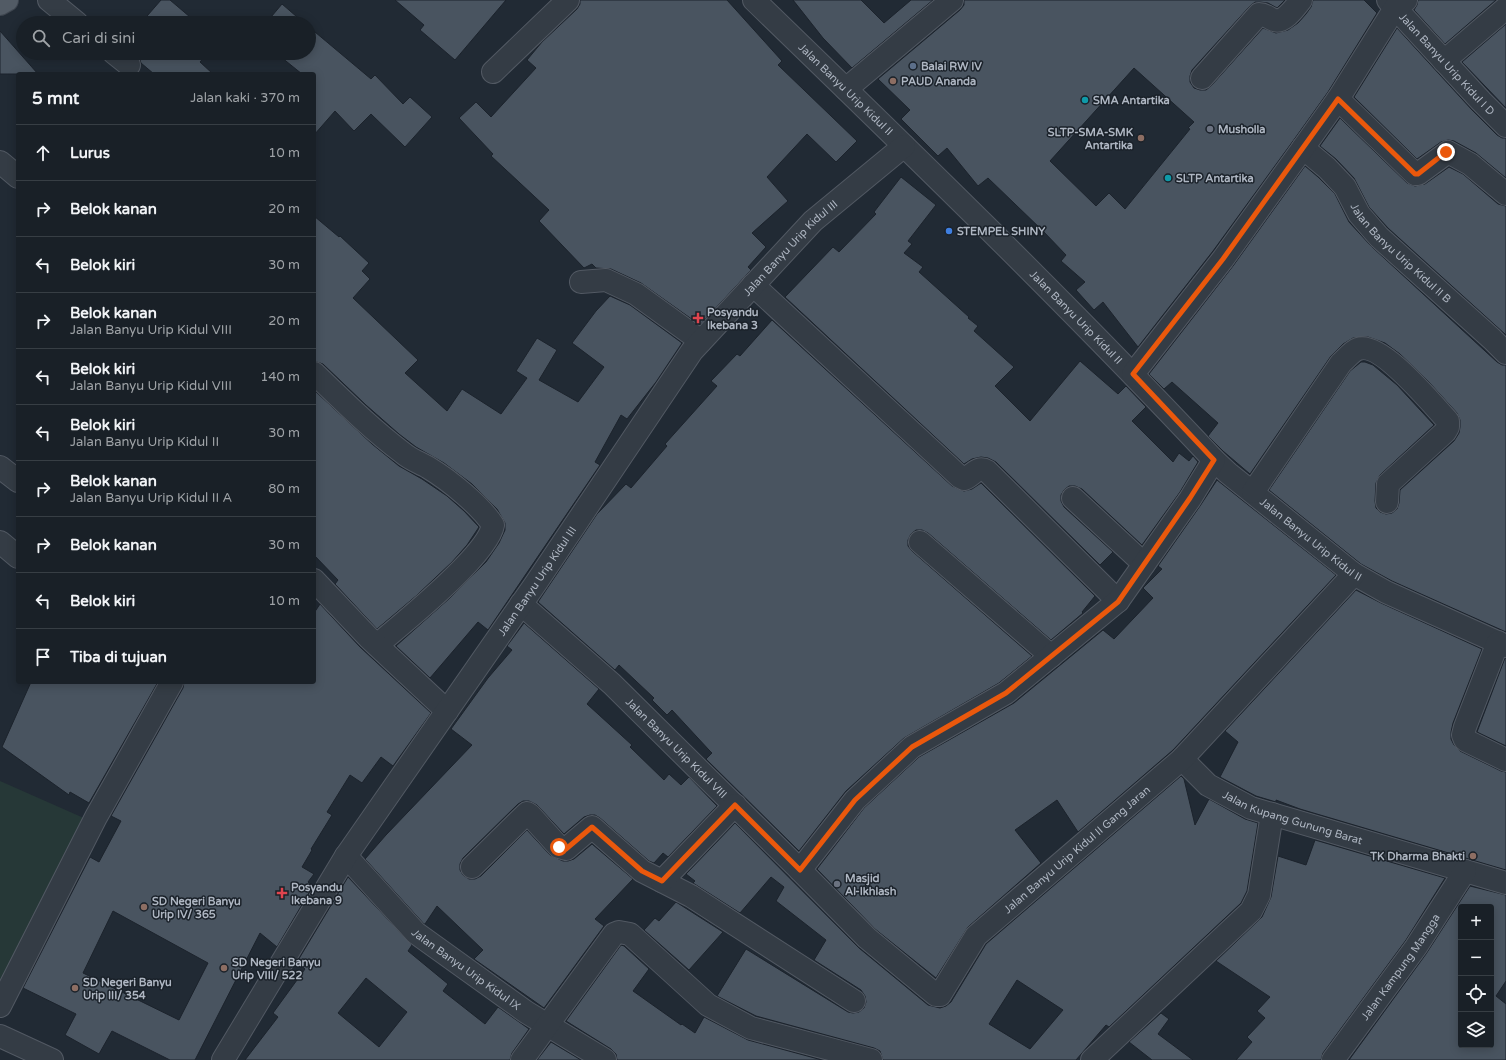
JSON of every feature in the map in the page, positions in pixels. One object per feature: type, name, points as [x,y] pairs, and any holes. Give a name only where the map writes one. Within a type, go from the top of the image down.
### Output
[{"type":"main road","points":[[0,4],[7,0]]},
{"type":"street","points":[[49,0],[68,16]]},
{"type":"street","points":[[493,72],[568,0]]},
{"type":"street","name":"Jalan Banyu Urip Kidul II","points":[[754,0],[846,88],[1133,374],[1214,460],[1354,574],[1386,592],[1502,644]]},
{"type":"street","points":[[846,88],[952,0]]},
{"type":"street","points":[[1202,78],[1259,14],[1264,14],[1275,21],[1280,21],[1286,17],[1301,0]]},
{"type":"street","points":[[1133,374],[1223,259],[1338,99],[1397,3]]},
{"type":"street","name":"Jalan Banyu Urip Kidul I D","points":[[1397,3],[1444,61],[1506,126]]},
{"type":"street","points":[[1444,61],[1506,8]]},
{"type":"street","points":[[1338,99],[1415,174],[1418,174],[1448,152],[1470,164],[1506,194]]},
{"type":"street","name":"Jalan Banyu Urip Kidul III","points":[[223,1060],[346,856],[521,604],[692,351],[813,221],[904,146]]},
{"type":"street","name":"Jalan Banyu Urip Kidul II B","points":[[1303,148],[1327,168],[1345,187],[1359,214],[1378,237],[1506,353]]},
{"type":"street","points":[[0,162],[16,176]]},
{"type":"street","points":[[581,282],[606,280],[636,294],[702,341]]},
{"type":"street","points":[[753,285],[960,477],[964,479],[970,477],[978,469],[983,468],[987,471],[1118,602]]},
{"type":"street","points":[[1252,492],[1341,363],[1357,349],[1366,348],[1378,352],[1403,373],[1448,421],[1448,427],[1445,432],[1388,484],[1387,502]]},
{"type":"street","points":[[316,376],[404,454],[430,469],[458,490],[488,517],[493,525],[492,530],[474,557],[428,602],[377,645]]},
{"type":"street","points":[[800,870],[855,800],[912,747],[1006,693],[1118,602],[1190,498],[1214,460]]},
{"type":"street","points":[[0,467],[16,479]]},
{"type":"street","points":[[1073,498],[1144,564]]},
{"type":"street","points":[[0,542],[16,555]]},
{"type":"street","points":[[920,542],[1051,656]]},
{"type":"street","name":"Jalan Banyu Urip Kidul II Gang Jaran","points":[[800,870],[867,938],[936,995],[940,995],[976,936],[1182,759],[1354,574]]},
{"type":"street","points":[[316,582],[377,645],[447,711]]},
{"type":"street","name":"Jalan Banyu Urip Kidul VIII","points":[[521,604],[612,684],[800,870]]},
{"type":"street","points":[[1502,644],[1465,727],[1463,735],[1465,740],[1506,760]]},
{"type":"street","points":[[0,1006],[96,817],[171,684]]},
{"type":"street","name":"Jalan Kupang Gunung Barat","points":[[1182,759],[1208,785],[1251,808],[1506,883]]},
{"type":"street","points":[[662,881],[735,805]]},
{"type":"street","points":[[472,867],[526,813],[530,815],[562,849],[566,849],[592,827],[642,871],[691,896],[854,1001]]},
{"type":"street","points":[[1092,1060],[1251,911],[1259,895],[1272,814]]},
{"type":"street","name":"Jalan Banyu Urip Kidul IX","points":[[346,856],[416,933],[526,1012],[605,1060]]},
{"type":"street","name":"Jalan Kampung Mangga","points":[[1333,1060],[1416,947],[1465,871]]},
{"type":"street","points":[[522,1060],[614,934],[619,932],[630,934],[708,1006],[751,1028],[871,1060]]},
{"type":"street","points":[[0,1036],[39,1057]]},
{"type":"shaded area","points":[[0,781],[86,819],[0,985]]},
{"type":"building","points":[[161,0],[170,0],[189,16],[147,16]]},
{"type":"building","points":[[395,0],[506,0],[455,60],[420,30],[424,25]]},
{"type":"building","points":[[580,0],[727,0],[782,61],[778,65],[857,141],[836,162],[807,134],[767,177],[788,201],[752,233],[766,247],[748,267],[751,270],[700,325],[641,283],[611,269],[596,268],[592,264],[584,268],[539,221],[549,210],[491,156],[493,154],[459,118],[476,102],[491,117],[536,68],[527,60],[542,42],[577,9],[580,4]]},
{"type":"building","points":[[793,0],[861,0],[884,23],[911,0],[933,0],[852,68],[823,38]]},
{"type":"building","points":[[964,0],[1285,0],[1277,8],[1268,3],[1260,2],[1255,2],[1250,6],[1192,70],[1190,82],[1194,88],[1200,90],[1206,90],[1211,86],[1263,28],[1276,33],[1288,30],[1298,23],[1306,14],[1311,7],[1313,0],[1364,0],[1377,13],[1328,92],[1293,141],[1213,251],[1138,347],[1103,302],[1094,310],[1076,290],[1085,282],[1061,261],[1066,255],[1043,231],[988,178],[978,186],[947,148],[938,156],[901,119],[910,110],[878,79],[964,5]],"holes":[[[1134,68],[1194,122],[1188,128],[1190,129],[1125,209],[1109,193],[1096,206],[1050,161]]]},
{"type":"building","points":[[1418,0],[1496,0],[1445,44],[1414,10]]},
{"type":"building","points":[[282,4],[296,16],[272,16]]},
{"type":"building","points":[[1506,24],[1506,108],[1462,62]]},
{"type":"building","points":[[1397,28],[1472,110],[1497,135],[1502,138],[1506,138],[1506,178],[1476,153],[1454,141],[1448,140],[1441,142],[1417,159],[1354,97]]},
{"type":"building","points":[[0,31],[16,49],[16,60],[26,60],[36,72],[0,74]]},
{"type":"building","points":[[316,33],[371,79],[375,75],[403,104],[410,97],[432,117],[405,147],[371,114],[354,131],[335,111],[316,133],[316,72],[300,72],[285,60],[316,60]]},
{"type":"building","points":[[140,60],[202,60],[200,62],[211,72],[152,72],[141,63]]},
{"type":"building","points":[[1340,118],[1407,183],[1415,186],[1425,184],[1449,167],[1463,174],[1498,204],[1506,206],[1506,335],[1388,228],[1369,207],[1354,178],[1336,159],[1320,146]]},
{"type":"building","points":[[1305,166],[1335,194],[1349,222],[1371,246],[1497,362],[1502,365],[1506,365],[1506,632],[1392,581],[1361,564],[1269,490],[1350,371],[1361,362],[1373,365],[1397,385],[1434,425],[1380,475],[1376,483],[1375,501],[1376,508],[1380,512],[1386,514],[1392,513],[1397,509],[1400,490],[1454,441],[1459,433],[1460,427],[1460,420],[1457,413],[1427,380],[1400,354],[1385,343],[1368,337],[1353,338],[1343,344],[1331,356],[1250,474],[1208,436],[1218,423],[1172,382],[1164,389],[1149,374],[1233,266]]},
{"type":"building","points":[[901,177],[936,205],[908,241],[912,244],[904,253],[923,267],[919,272],[978,326],[974,331],[1014,367],[995,386],[1030,421],[1080,361],[1118,394],[1126,386],[1146,407],[1132,421],[1173,462],[1179,453],[1189,461],[1193,456],[1198,462],[1180,492],[1142,545],[1082,489],[1075,486],[1069,486],[1061,495],[1061,501],[1064,507],[1113,552],[1100,565],[996,462],[988,458],[981,457],[972,459],[964,464],[785,297],[833,247],[839,252],[876,214],[874,212]]},
{"type":"building","points":[[316,218],[339,237],[340,236],[369,263],[362,271],[370,279],[353,298],[418,360],[405,373],[447,411],[462,389],[501,414],[527,378],[516,371],[537,338],[557,350],[539,380],[578,402],[604,367],[572,343],[596,311],[610,296],[630,305],[682,343],[656,382],[627,419],[621,415],[595,462],[600,465],[488,630],[478,622],[430,678],[396,646],[451,597],[486,562],[499,543],[505,530],[505,523],[497,509],[472,484],[444,463],[416,447],[399,434],[323,364],[316,362]]},
{"type":"building","points":[[772,320],[952,486],[964,491],[972,489],[981,483],[1095,596],[1082,612],[1083,613],[1051,640],[928,533],[922,530],[916,530],[911,534],[908,540],[908,546],[912,551],[1032,656],[999,683],[904,738],[846,791],[799,851],[706,759],[712,753],[672,710],[667,715],[652,700],[654,698],[619,665],[615,670],[538,602],[597,514],[626,484],[631,488],[667,446],[665,444],[717,386],[711,381],[737,354],[740,356]]},
{"type":"building","points":[[316,392],[372,444],[399,466],[447,496],[479,527],[467,545],[452,562],[416,596],[377,629],[335,584],[338,580],[316,557]]},
{"type":"building","points":[[1217,480],[1336,575],[1173,750],[1078,832],[1057,800],[1015,830],[1041,863],[968,927],[936,978],[875,929],[817,869],[864,808],[919,757],[1014,703],[1103,630],[1114,639],[1153,598],[1143,588],[1162,569],[1158,566]]},
{"type":"building","points":[[1356,590],[1482,649],[1453,723],[1451,739],[1460,751],[1506,772],[1506,870],[1300,809],[1276,800],[1276,802],[1256,796],[1220,777],[1238,742],[1225,731]]},
{"type":"building","points":[[320,604],[360,647],[431,713],[393,766],[381,757],[362,783],[350,775],[327,812],[332,815],[302,867],[314,874],[308,882],[313,886],[277,947],[260,933],[195,1060],[170,1060],[112,1031],[99,1054],[65,1035],[76,1014],[23,988],[90,857],[99,862],[121,821],[111,816],[183,688],[184,684],[316,684],[316,610]],"holes":[[[113,911],[208,963],[179,1020],[83,973]]]},
{"type":"building","points":[[524,623],[599,689],[587,704],[632,745],[630,747],[664,780],[669,774],[681,785],[689,777],[717,806],[668,857],[663,853],[654,863],[649,861],[595,815],[584,817],[564,834],[537,805],[529,801],[523,801],[518,804],[463,858],[460,864],[460,870],[463,875],[469,879],[475,879],[481,876],[527,830],[550,855],[563,861],[574,859],[592,844],[633,879],[595,919],[604,926],[544,1008],[474,959],[483,950],[437,906],[424,924],[365,859],[472,745],[451,729],[488,678],[512,650],[507,646]]},
{"type":"building","points":[[1506,658],[1506,746],[1477,732]]},
{"type":"building","points":[[30,684],[157,684],[89,803],[70,792],[69,795],[2,747]]},
{"type":"building","points":[[1181,776],[1184,779],[1195,825],[1209,799],[1245,819],[1258,823],[1247,891],[1241,903],[1109,1027],[1106,1025],[1076,1060],[883,1060],[880,1051],[874,1048],[756,1016],[717,996],[746,949],[848,1012],[859,1012],[864,1008],[866,1002],[865,996],[861,990],[814,960],[826,940],[776,901],[784,887],[771,877],[740,913],[693,883],[695,881],[686,874],[735,823],[859,948],[928,1005],[940,1008],[951,1002],[986,944]],"holes":[[[1017,980],[1063,1010],[1030,1049],[989,1024]]]},
{"type":"building","points":[[1315,840],[1445,878],[1406,940],[1323,1053],[1321,1060],[1236,1060],[1252,1042],[1247,1037],[1265,1018],[1257,1011],[1270,997],[1216,961],[1262,917],[1271,897],[1278,856],[1306,865]]},
{"type":"building","points":[[348,877],[412,945],[408,951],[448,984],[443,991],[485,1024],[498,1007],[529,1029],[512,1053],[510,1060],[245,1060],[278,1017],[273,1013],[305,969],[297,962]],"holes":[[[366,978],[407,1012],[379,1047],[338,1013]]]},
{"type":"building","points":[[1470,886],[1506,895],[1506,981],[1496,996],[1506,1004],[1506,1060],[1349,1060],[1426,954],[1458,905],[1458,1048],[1494,1048],[1494,904],[1458,904]]},
{"type":"building","points":[[676,902],[723,932],[689,970],[644,930],[655,918],[659,921]]},
{"type":"building","points":[[621,945],[649,969],[633,991],[681,1025],[682,1024],[695,1033],[704,1017],[748,1040],[822,1060],[617,1060],[616,1054],[611,1049],[566,1021]]},
{"type":"building","points":[[1161,1013],[1169,1019],[1158,1034],[1193,1060],[1152,1060],[1129,1042]]},
{"type":"building","points":[[551,1042],[581,1060],[537,1060]]},
{"type":"place","name":"Balai RW IV","points":[[913,66]]},
{"type":"place","name":"PAUD Ananda","points":[[893,81]]},
{"type":"place","name":"SMA Antartika","points":[[1085,100]]},
{"type":"place","name":"Musholla","points":[[1210,129]]},
{"type":"place","name":"SLTP-SMA-SMK Antartika","points":[[1141,138]]},
{"type":"place","name":"SLTP Antartika","points":[[1168,178]]},
{"type":"place","name":"STEMPEL SHINY","points":[[949,231]]},
{"type":"place","name":"Posyandu Ikebana 3","points":[[698,318]]},
{"type":"place","name":"TK Dharma Bhakti","points":[[1473,856]]},
{"type":"place","name":"Masjid Al-Ikhlash","points":[[837,884]]},
{"type":"place","name":"Posyandu Ikebana 9","points":[[282,893]]},
{"type":"place","name":"SD Negeri Banyu Urip IV/ 365","points":[[144,907]]},
{"type":"place","name":"SD Negeri Banyu Urip VIII/ 522","points":[[224,968]]},
{"type":"place","name":"SD Negeri Banyu Urip III/ 354","points":[[75,988]]},
{"type":"route","points":[[559,847],[566,849],[592,827],[642,871],[662,881],[735,805],[800,870],[855,800],[912,747],[1006,693],[1118,602],[1190,498],[1214,460],[1133,374],[1223,259],[1338,99],[1415,174],[1418,174],[1446,152]]}]
